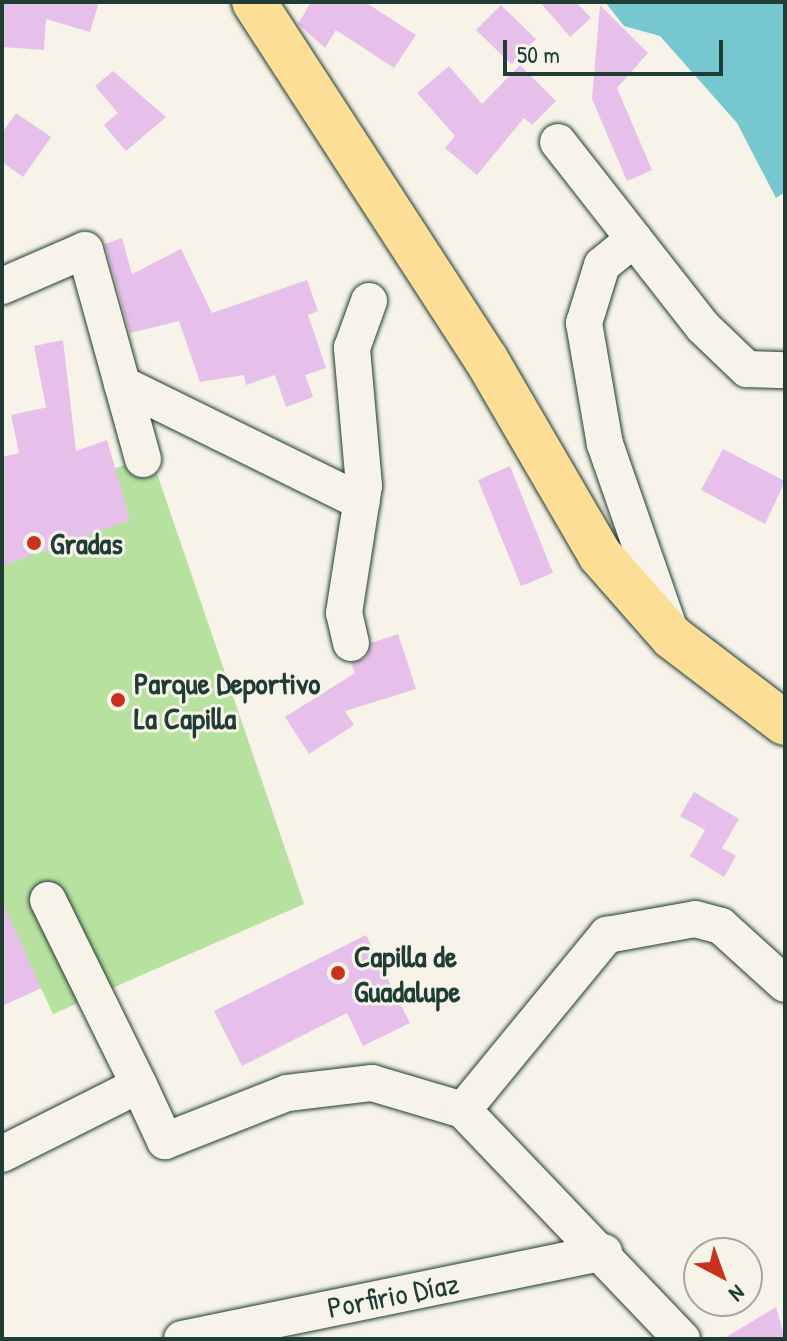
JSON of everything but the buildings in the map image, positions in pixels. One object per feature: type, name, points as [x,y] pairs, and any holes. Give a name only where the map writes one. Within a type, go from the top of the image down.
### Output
[{"type":"main road","points":[[254,2],[486,359],[600,555],[672,637],[785,723]]},
{"type":"street","points":[[558,142],[703,327],[747,369],[785,370]]},
{"type":"street","points":[[634,239],[602,265],[584,323],[605,444],[672,637]]},
{"type":"street","points":[[2,286],[85,250],[143,459]]},
{"type":"street","points":[[351,643],[344,613],[362,502],[352,348],[369,301]]},
{"type":"street","points":[[122,384],[362,502]]},
{"type":"street","points":[[42,902],[126,1079],[165,1141],[287,1093],[372,1083],[456,1108],[604,1252],[682,1339]]},
{"type":"street","points":[[456,1108],[607,935],[708,922],[785,984]]},
{"type":"street","points":[[2,1154],[126,1079]]},
{"type":"street","name":"Porfirio Díaz","points":[[182,1339],[604,1252]]},
{"type":"green space","name":"Parque Deportivo La Capilla","points":[[151,456],[304,904],[53,1014],[41,988],[2,1006],[2,507]]},
{"type":"water","points":[[605,2],[785,2],[785,192],[776,198],[737,123],[660,36],[624,26]]},
{"type":"place","name":"Gradas","points":[[34,543]]},
{"type":"place","name":"Parque Deportivo La Capilla","points":[[118,700]]},
{"type":"place","name":"Capilla de Guadalupe","points":[[338,973]]}]
